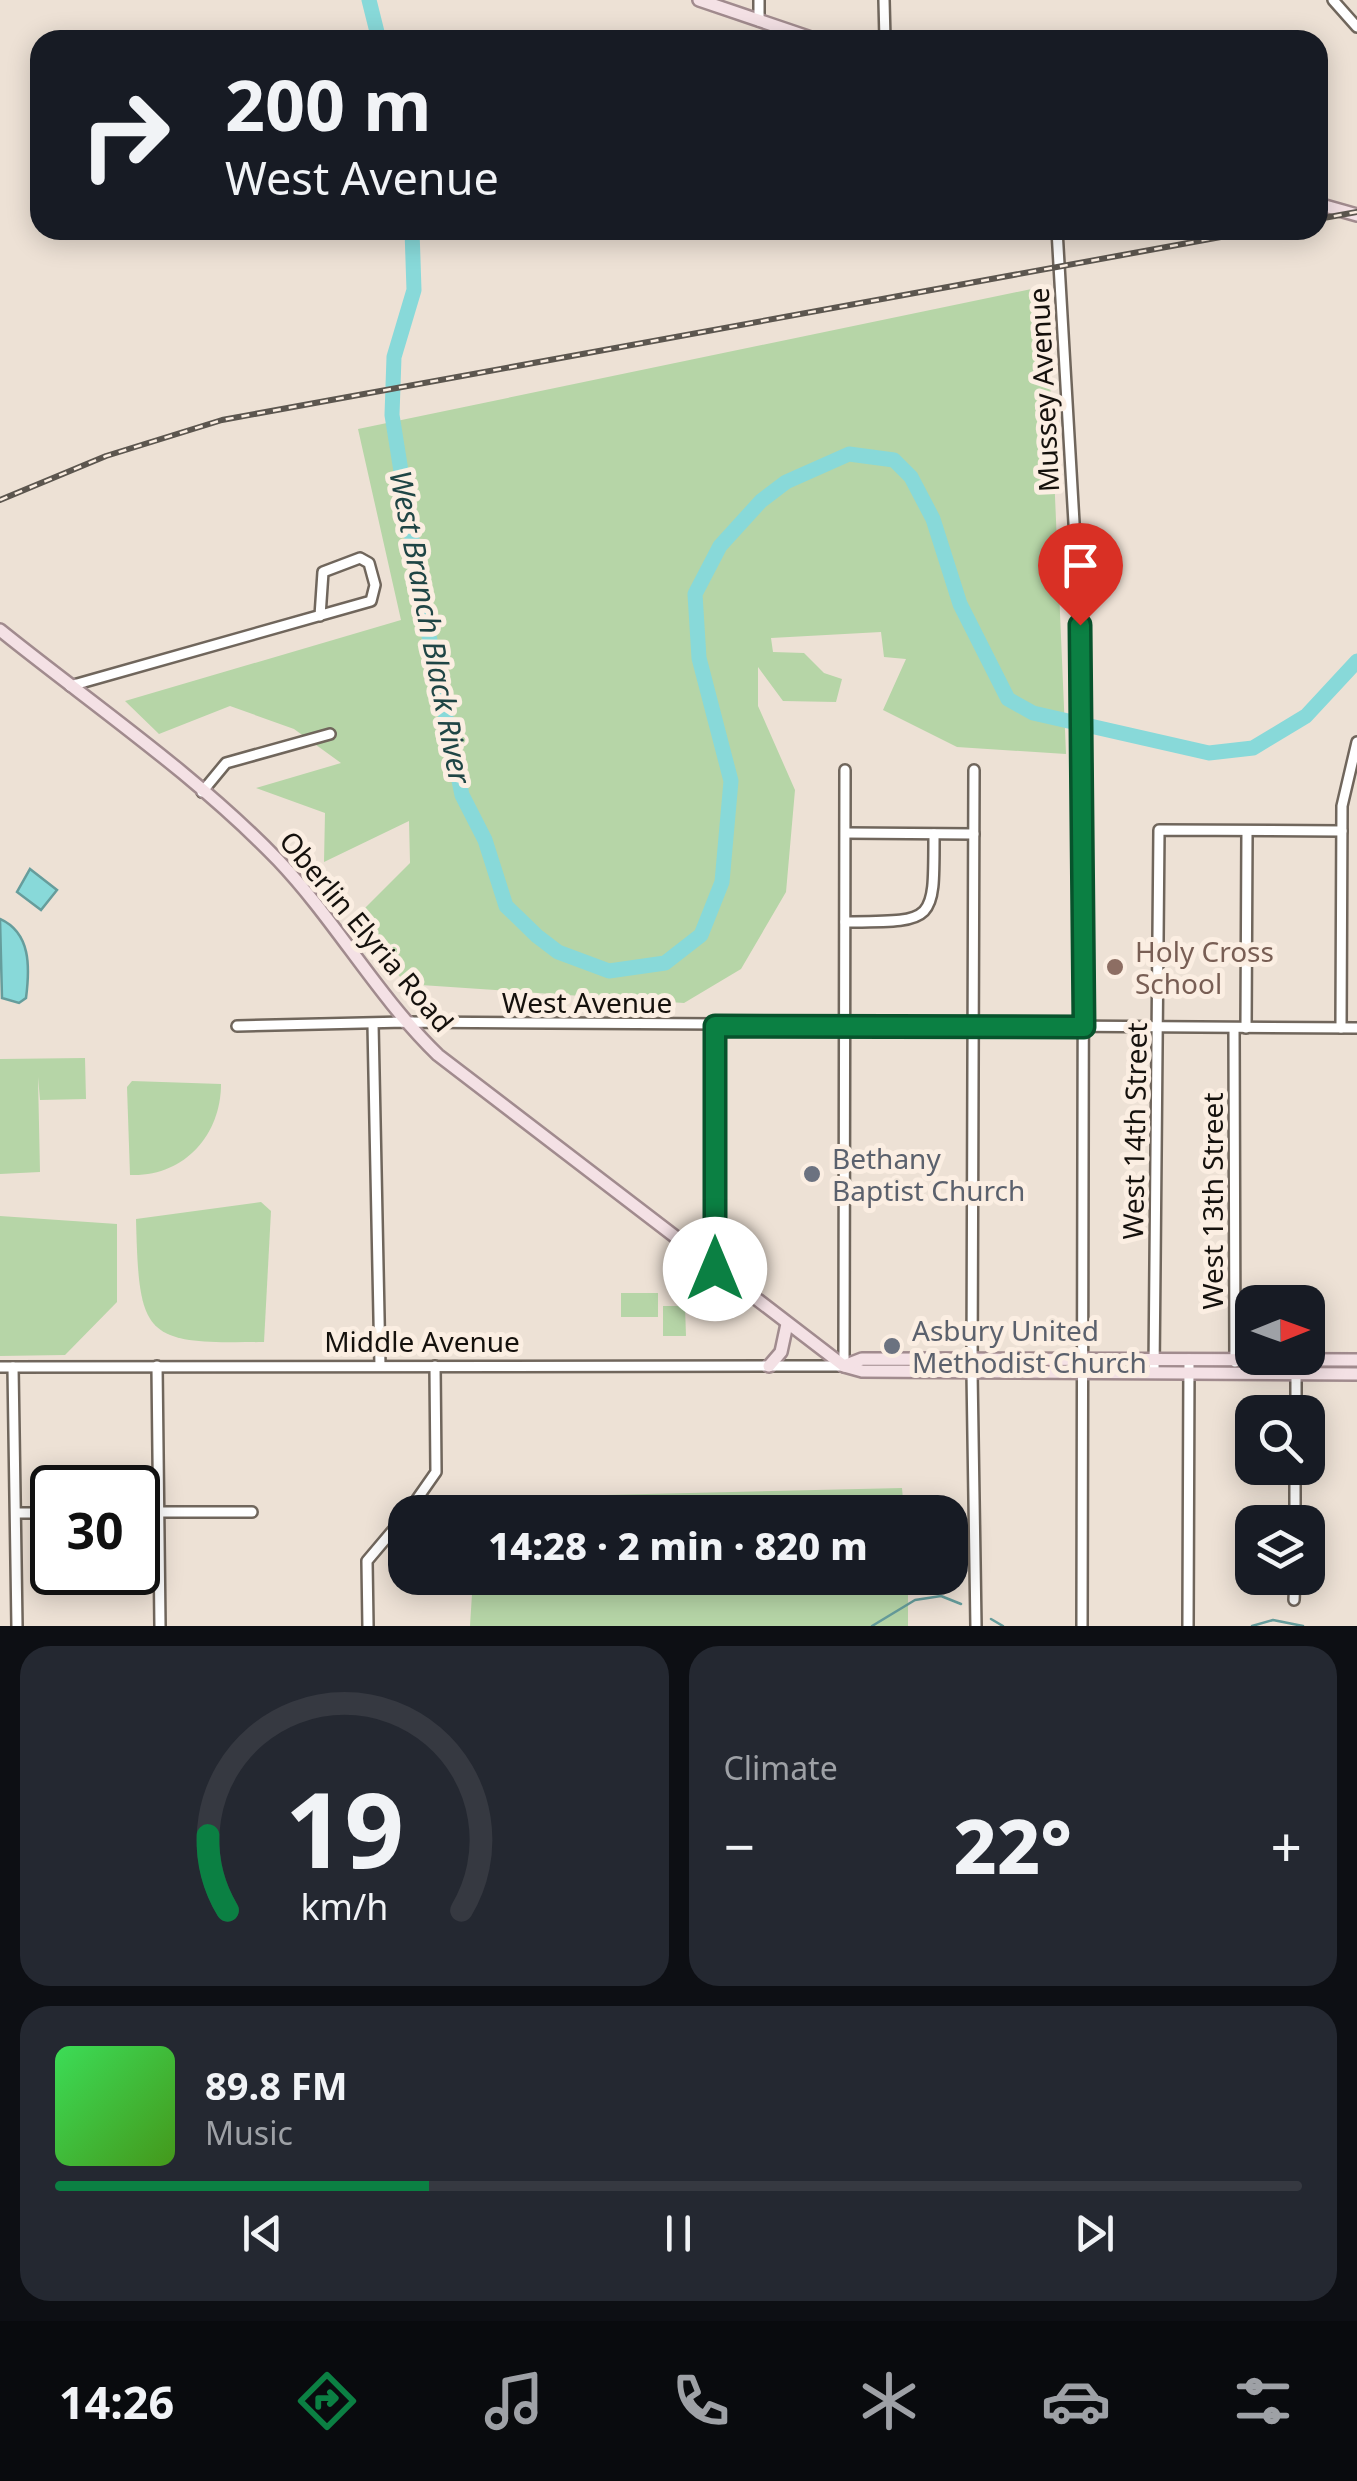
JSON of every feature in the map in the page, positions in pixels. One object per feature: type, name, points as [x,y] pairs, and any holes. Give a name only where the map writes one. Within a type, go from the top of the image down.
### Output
[{"type":"main road","points":[[700,0],[786,30]]},
{"type":"main road","points":[[1328,207],[1357,215]]},
{"type":"main road","name":"Oberlin Elyria Road","points":[[0,630],[202,792],[281,863],[405,1022],[438,1055],[844,1366]]},
{"type":"main road","points":[[770,1366],[780,1352],[786,1324]]},
{"type":"main road","name":"Middle Avenue","points":[[1083,1366],[1154,1358],[1235,1374]]},
{"type":"main road","name":"Middle Avenue","points":[[844,1366],[862,1372],[1083,1366],[1154,1372],[1235,1359]]},
{"type":"main road","name":"Middle Avenue","points":[[1325,1360],[1357,1360]]},
{"type":"main road","name":"Middle Avenue","points":[[1325,1374],[1357,1374]]},
{"type":"street","points":[[759,0],[759,21]]},
{"type":"street","points":[[884,0],[884,30]]},
{"type":"street","points":[[1333,0],[1357,27]]},
{"type":"street","name":"Mussey Avenue","points":[[1058,240],[1084,706],[1082,1626]]},
{"type":"street","points":[[70,686],[320,616],[376,600],[369,563],[360,558],[342,562],[321,576],[324,608],[320,616]]},
{"type":"street","points":[[202,792],[226,762],[330,734]]},
{"type":"street","points":[[1341,1028],[1344,788],[1357,742]]},
{"type":"street","points":[[844,1366],[846,770]]},
{"type":"street","points":[[974,770],[972,1367],[976,1626]]},
{"type":"street","name":"West 14th Street","points":[[1154,1372],[1159,830],[1247,831]]},
{"type":"street","points":[[1246,1028],[1247,831],[1342,831]]},
{"type":"street","points":[[846,833],[974,834]]},
{"type":"street","points":[[846,922],[907,922],[925,913],[934,894],[934,834]]},
{"type":"street","name":"West Avenue","points":[[237,1026],[405,1022],[1357,1028]]},
{"type":"street","points":[[373,1024],[380,1366]]},
{"type":"street","points":[[715,1026],[715,1269]]},
{"type":"street","name":"West 13th Street","points":[[1234,1028],[1235,1359]]},
{"type":"street","points":[[157,1366],[158,1465]]},
{"type":"street","points":[[420,1495],[436,1472],[435,1366]]},
{"type":"street","name":"Middle Avenue","points":[[0,1367],[844,1366]]},
{"type":"street","points":[[1188,1626],[1189,1366]]},
{"type":"street","points":[[13,1367],[17,1626]]},
{"type":"street","points":[[160,1512],[252,1512]]},
{"type":"street","points":[[16,1513],[30,1513]]},
{"type":"street","points":[[368,1626],[367,1561],[388,1536]]},
{"type":"street","points":[[160,1595],[160,1626]]},
{"type":"street","points":[[1294,1595],[1294,1600]]},
{"type":"green space","points":[[1046,286],[1066,754],[957,747],[883,710],[906,659],[884,657],[881,632],[771,638],[773,652],[804,653],[824,673],[842,679],[836,702],[783,701],[758,667],[758,706],[795,790],[786,892],[741,969],[684,1003],[406,984],[353,920],[410,863],[409,821],[324,862],[325,813],[256,788],[341,763],[294,729],[230,706],[159,734],[125,701],[401,620],[358,429]]},
{"type":"green space","points":[[85,1058],[86,1099],[40,1100],[38,1077],[40,1172],[0,1174],[0,1059]]},
{"type":"green space","points":[[132,1081],[221,1084],[214,1120],[206,1136],[183,1161],[149,1174],[130,1175],[127,1087]]},
{"type":"green space","points":[[261,1202],[271,1211],[264,1342],[194,1340],[172,1336],[156,1326],[146,1311],[140,1289],[136,1219]]},
{"type":"green space","points":[[0,1216],[117,1224],[117,1302],[65,1355],[0,1356]]},
{"type":"green space","points":[[621,1293],[658,1293],[658,1317],[621,1317]]},
{"type":"green space","points":[[663,1306],[685,1306],[686,1336],[663,1336]]},
{"type":"green space","points":[[902,1488],[903,1495],[606,1495]]},
{"type":"green space","points":[[472,1595],[908,1595],[908,1626],[470,1626]]},
{"type":"water","points":[[30,869],[57,890],[41,910],[17,892]]},
{"type":"water","points":[[0,919],[18,933],[26,952],[26,998],[19,1003],[2,998]]},
{"type":"waterway","name":"West Branch Black River","points":[[369,0],[376,30]]},
{"type":"waterway","name":"West Branch Black River","points":[[412,240],[414,290],[394,357],[392,415],[422,602],[462,795],[485,840],[506,906],[558,952],[609,971],[665,963],[701,935],[722,882],[731,781],[699,658],[695,594],[720,546],[761,501],[786,482],[849,454],[894,460],[911,477],[933,519],[960,604],[1008,699],[1033,713],[1209,753],[1253,748],[1306,716],[1357,661]]},
{"type":"waterway","points":[[872,1626],[915,1600],[941,1596],[961,1604]]},
{"type":"waterway","points":[[991,1619],[1003,1626]]},
{"type":"waterway","points":[[1252,1626],[1273,1620],[1303,1626]]},
{"type":"railway","points":[[1328,217],[1357,212]]},
{"type":"railway","points":[[0,500],[106,456],[222,420],[1204,240]]},
{"type":"place","name":"Holy Cross School","points":[[1115,967]]},
{"type":"place","name":"Bethany Baptist Church","points":[[812,1174]]},
{"type":"place","name":"Asbury United Methodist Church","points":[[892,1346]]},
{"type":"route","points":[[715,1269],[715,1026],[1084,1027],[1084,694],[1080,625]]}]
